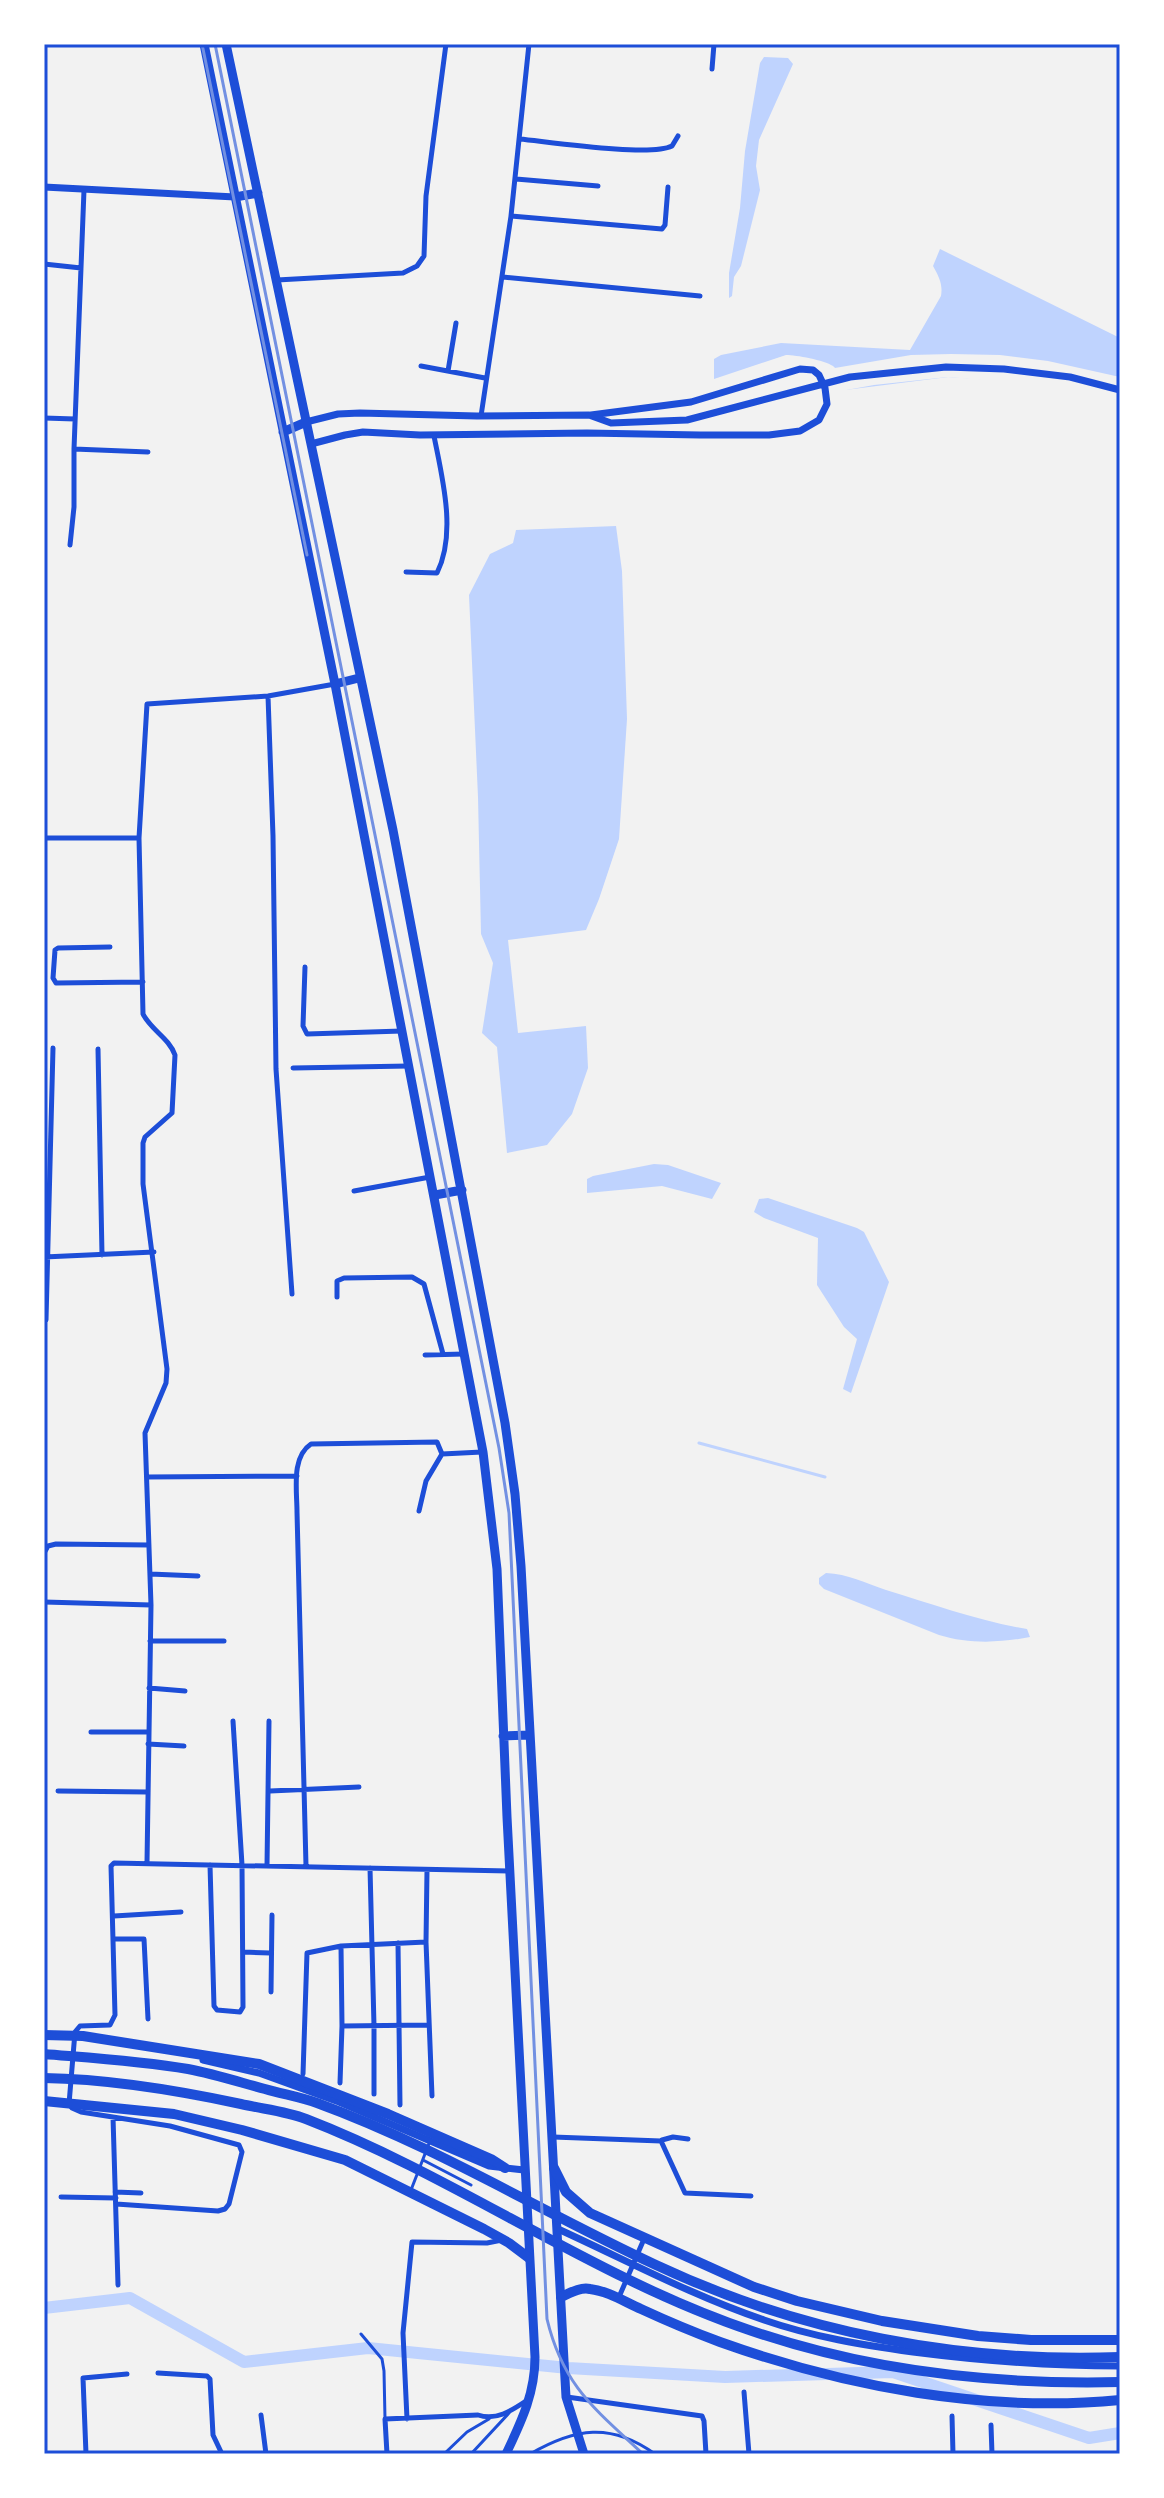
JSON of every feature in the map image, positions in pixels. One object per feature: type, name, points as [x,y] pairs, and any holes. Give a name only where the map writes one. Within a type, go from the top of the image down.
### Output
[{"type":"highway","points":[[44,2034],[83,2036],[259,2064],[358,2102],[491,2159],[505,2168]]},
{"type":"highway","points":[[44,2054],[191,2070],[315,2103],[432,2152],[656,2265],[743,2302],[820,2325],[876,2339],[986,2354],[1120,2357]]},
{"type":"highway","points":[[44,2078],[109,2081],[170,2090],[303,2117],[419,2169],[530,2231],[644,2287],[749,2331],[811,2349],[867,2364],[979,2379],[1036,2383],[1120,2382]]},
{"type":"highway","points":[[44,2102],[174,2114],[345,2160],[503,2239],[529,2258]]},
{"type":"highway","points":[[358,2102],[365,2114]]},
{"type":"highway","points":[[554,2168],[566,2192],[580,2206],[644,2239],[754,2287],[797,2301],[882,2321],[978,2336],[1120,2340]]},
{"type":"highway","points":[[561,2297],[589,2288],[687,2330],[774,2360],[864,2383],[955,2398],[1025,2403],[1120,2400]]},
{"type":"main road","points":[[204,44],[335,684],[483,1452],[497,1569],[535,2357],[531,2399],[506,2454]]},
{"type":"main road","points":[[226,44],[393,830],[505,1423],[515,1494],[566,2397],[584,2454]]},
{"type":"main road","points":[[235,197],[258,193]]},
{"type":"main road","points":[[283,432],[306,422]]},
{"type":"main road","points":[[335,684],[359,678]]},
{"type":"main road","points":[[435,1195],[462,1190]]},
{"type":"main road","points":[[503,1736],[530,1735]]},
{"type":"street","points":[[276,280],[403,273],[420,263],[424,256],[426,196],[446,44]]},
{"type":"street","points":[[481,435],[485,378],[495,335],[516,179],[529,44]]},
{"type":"street","points":[[712,69],[714,44]]},
{"type":"street","points":[[520,139],[655,150],[672,146],[678,136]]},
{"type":"street","points":[[516,179],[598,186]]},
{"type":"street","points":[[44,187],[235,197]]},
{"type":"street","points":[[511,216],[662,229],[665,225],[668,187]]},
{"type":"street","points":[[70,545],[74,507],[84,190]]},
{"type":"street","points":[[44,264],[81,268]]},
{"type":"street","points":[[503,277],[700,296]]},
{"type":"street","points":[[448,371],[456,323]]},
{"type":"street","points":[[421,366],[485,378]]},
{"type":"street","points":[[587,433],[611,423],[687,420],[850,377],[946,367],[1004,369],[1070,377],[1120,390]]},
{"type":"street","points":[[306,422],[338,414],[360,413],[589,415],[691,402],[800,369],[813,370],[819,375],[827,398],[819,420],[800,431],[769,435],[587,433],[434,436],[363,432],[311,444]]},
{"type":"street","points":[[589,415],[611,423]]},
{"type":"street","points":[[44,418],[75,419]]},
{"type":"street","points":[[406,572],[437,573],[442,559],[446,537],[446,502],[434,436]]},
{"type":"street","points":[[74,449],[148,452]]},
{"type":"street","points":[[147,1863],[151,1605],[145,1433],[166,1383],[167,1369],[143,1184],[143,1143],[145,1137],[172,1113],[175,1055],[172,1047],[143,1014],[139,838],[147,704],[268,696],[335,684]]},
{"type":"street","points":[[268,696],[276,1069],[292,1294]]},
{"type":"street","points":[[44,838],[139,838]]},
{"type":"street","points":[[110,947],[55,950],[53,978],[56,983],[143,982]]},
{"type":"street","points":[[305,967],[303,1026],[307,1034],[403,1031]]},
{"type":"street","points":[[46,1320],[48,1127],[53,1048]]},
{"type":"street","points":[[98,1049],[102,1255]]},
{"type":"street","points":[[293,1068],[410,1066]]},
{"type":"street","points":[[44,1068],[52,1068]]},
{"type":"street","points":[[354,1191],[431,1177]]},
{"type":"street","points":[[46,1257],[154,1252]]},
{"type":"street","points":[[337,1297],[337,1281],[344,1278],[412,1277],[424,1284],[443,1354]]},
{"type":"street","points":[[425,1355],[465,1354]]},
{"type":"street","points":[[306,1866],[299,1459],[311,1444],[437,1442],[442,1454]]},
{"type":"street","points":[[442,1454],[483,1452]]},
{"type":"street","points":[[419,1511],[426,1481],[442,1454]]},
{"type":"street","points":[[147,1477],[297,1476]]},
{"type":"street","points":[[44,1553],[48,1546],[56,1544],[149,1545]]},
{"type":"street","points":[[150,1574],[198,1576]]},
{"type":"street","points":[[44,1600],[151,1605]]},
{"type":"street","points":[[150,1641],[224,1641]]},
{"type":"street","points":[[149,1688],[185,1691]]},
{"type":"street","points":[[210,1865],[214,2006],[217,2010],[242,2011],[242,1865],[233,1721]]},
{"type":"street","points":[[267,1866],[269,1721]]},
{"type":"street","points":[[91,1732],[148,1732]]},
{"type":"street","points":[[148,1744],[184,1746]]},
{"type":"street","points":[[270,1791],[359,1787]]},
{"type":"street","points":[[58,1791],[147,1792]]},
{"type":"street","points":[[69,2104],[75,2032],[80,2026],[110,2025],[115,2015],[111,1866],[118,1861],[510,1871]]},
{"type":"street","points":[[370,1868],[374,2094]]},
{"type":"street","points":[[427,1870],[426,1942],[432,2096]]},
{"type":"street","points":[[114,1916],[181,1912]]},
{"type":"street","points":[[271,1992],[272,1915]]},
{"type":"street","points":[[114,1939],[144,1939],[148,2019]]},
{"type":"street","points":[[303,2074],[307,1953],[341,1946],[426,1942]]},
{"type":"street","points":[[398,1943],[400,2105]]},
{"type":"street","points":[[340,2083],[341,1946]]},
{"type":"street","points":[[244,1952],[270,1953]]},
{"type":"street","points":[[342,2026],[429,2025]]},
{"type":"street","points":[[44,2034],[75,2032],[102,2043],[201,2059],[259,2073],[489,2166],[524,2170]]},
{"type":"street","points":[[44,2102],[69,2104],[81,2112],[170,2126],[239,2145],[242,2152],[229,2204],[218,2211],[116,2198],[61,2197]]},
{"type":"street","points":[[113,2117],[118,2285]]},
{"type":"street","points":[[553,2137],[688,2139]]},
{"type":"street","points":[[661,2141],[685,2193],[751,2196]]},
{"type":"street","points":[[116,2198],[141,2193]]},
{"type":"street","points":[[558,2229],[671,2283],[765,2320],[847,2342],[987,2362],[1120,2366]]},
{"type":"street","points":[[407,2419],[404,2345],[412,2242],[487,2243],[503,2239]]},
{"type":"street","points":[[618,2299],[644,2239]]},
{"type":"street","points":[[158,2373],[207,2376],[210,2379],[213,2435],[222,2454]]},
{"type":"street","points":[[86,2454],[83,2378],[127,2374]]},
{"type":"street","points":[[744,2392],[749,2454]]},
{"type":"street","points":[[566,2397],[702,2416],[706,2454]]},
{"type":"street","points":[[387,2454],[385,2419],[478,2415],[489,2419],[531,2399]]},
{"type":"street","points":[[261,2415],[266,2454]]},
{"type":"street","points":[[952,2416],[953,2454]]},
{"type":"street","points":[[991,2425],[992,2454]]},
{"type":"lane","points":[[410,2192],[430,2141]]},
{"type":"lane","points":[[423,2160],[471,2185]]},
{"type":"lane","points":[[361,2334],[382,2359],[385,2419]]},
{"type":"lane","points":[[471,2454],[511,2411]]},
{"type":"lane","points":[[444,2454],[467,2432],[489,2419]]},
{"type":"lane","points":[[530,2454],[587,2431],[611,2432],[637,2441],[655,2454]]},
{"type":"water","points":[[764,57],[788,58],[793,64],[759,140],[756,166],[760,190],[741,266],[734,277],[732,296],[729,298],[729,273],[740,208],[745,151],[760,63]]},
{"type":"water","points":[[940,249],[1120,338],[1120,401],[1069,385],[948,377],[845,390],[833,366],[791,355],[714,379],[714,359],[721,355],[781,343],[910,350],[941,296],[940,281],[933,266]]},
{"type":"water","points":[[616,526],[622,571],[627,719],[619,839],[586,930],[508,940],[518,1033],[586,1026],[588,1068],[572,1114],[547,1145],[507,1153],[497,1047],[482,1033],[493,963],[481,934],[469,595],[490,554],[513,543],[516,530]]},
{"type":"water","points":[[654,1164],[668,1165],[721,1183],[712,1199],[662,1186],[587,1193],[587,1179],[593,1176]]},
{"type":"water","points":[[768,1198],[864,1232],[889,1282],[851,1393],[843,1389],[857,1339],[844,1327],[817,1285],[818,1238],[754,1212],[759,1199]]},
{"type":"water","points":[[826,1573],[849,1577],[973,1617],[1027,1629],[1030,1637],[984,1642],[939,1635],[824,1589],[819,1584],[819,1578]]},
{"type":"pier","points":[[911,355],[1000,355],[1048,361],[1120,377],[1120,401],[1062,387],[948,377],[841,391],[836,376],[829,369]]},
{"type":"waterway","points":[[699,1443],[825,1477]]},
{"type":"waterway","points":[[44,2308],[130,2298],[244,2362],[368,2348],[568,2368],[725,2377],[893,2372],[1089,2438],[1120,2433]]},
{"type":"railway","points":[[202,44],[307,555]]},
{"type":"railway","points":[[215,44],[499,1448],[509,1513],[547,2319],[562,2362],[583,2395],[643,2454]]}]
